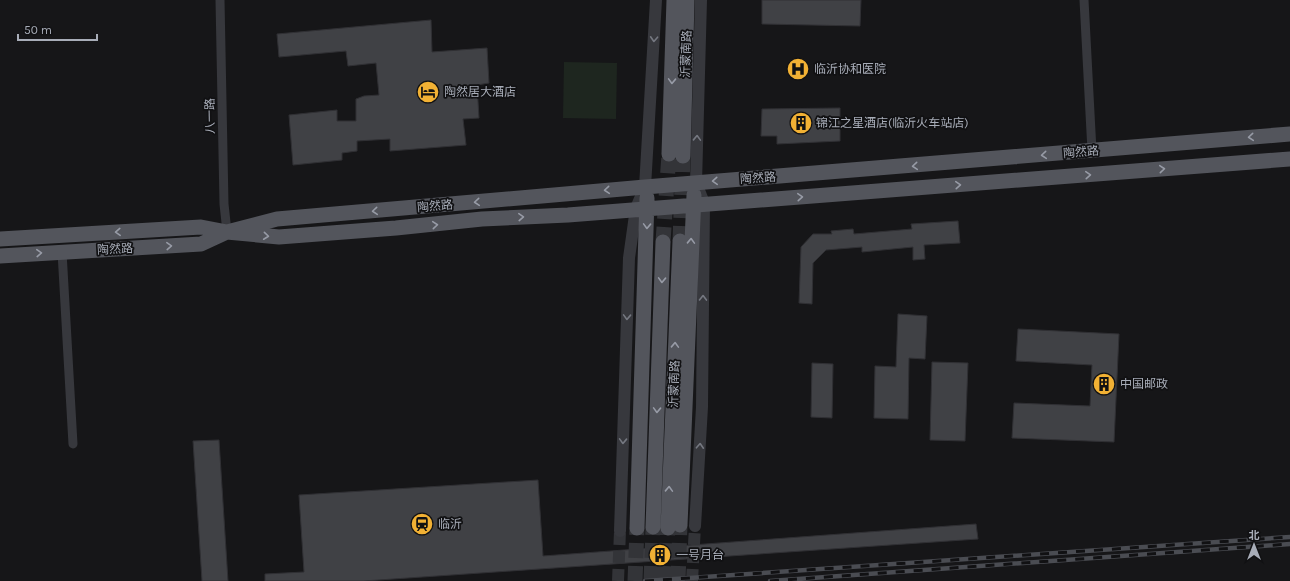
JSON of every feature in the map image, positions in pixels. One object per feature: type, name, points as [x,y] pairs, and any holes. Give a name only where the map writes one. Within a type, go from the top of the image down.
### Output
[{"type":"main road","name":"沂蒙南路","points":[[674,0],[676,155],[687,0]]},
{"type":"main road","name":"陶然路","points":[[0,256],[202,244],[227,232],[277,219],[696,182],[1290,134]]},
{"type":"main road","name":"陶然路","points":[[0,239],[201,227],[227,232],[279,237],[1290,159]]},
{"type":"main road","points":[[674,527],[698,204],[696,182]]},
{"type":"main road","points":[[637,528],[642,208],[645,187]]},
{"type":"main road","name":"沂蒙南路","points":[[674,527],[680,241]]},
{"type":"main road","name":"沂蒙南路","points":[[664,242],[674,527]]},
{"type":"street","name":"八一路","points":[[220,0],[224,204],[227,232]]},
{"type":"street","points":[[645,187],[656,0]]},
{"type":"street","points":[[696,182],[702,0]]},
{"type":"street","points":[[1084,0],[1092,151]]},
{"type":"street","points":[[620,531],[629,258],[642,208]]},
{"type":"street","points":[[62,252],[74,444]]},
{"type":"shaded area","points":[[564,62],[617,63],[616,119],[563,118]]},
{"type":"building","points":[[762,0],[861,0],[860,26],[762,24]]},
{"type":"building","name":"陶然居大酒店","points":[[431,20],[432,52],[487,48],[489,83],[477,85],[479,118],[463,119],[466,145],[390,151],[390,139],[357,141],[357,151],[342,153],[342,160],[293,165],[289,115],[337,110],[337,121],[356,121],[356,99],[364,96],[379,95],[376,63],[348,66],[346,51],[279,57],[277,34]]},
{"type":"building","name":"锦江之星酒店(临沂火车站店)","points":[[840,108],[840,141],[777,144],[777,136],[761,136],[762,109]]},
{"type":"building","points":[[958,221],[960,243],[924,245],[925,259],[913,260],[913,247],[862,252],[862,247],[826,250],[813,263],[812,304],[799,303],[801,247],[813,234],[832,234],[831,231],[853,229],[854,234],[912,229],[911,224]]},
{"type":"building","points":[[898,314],[927,316],[925,359],[909,358],[908,419],[874,418],[875,366],[896,367]]},
{"type":"building","name":"中国邮政","points":[[1018,329],[1119,334],[1114,442],[1012,438],[1014,403],[1090,406],[1092,365],[1016,361]]},
{"type":"building","points":[[932,362],[968,363],[965,441],[930,440]]},
{"type":"building","points":[[812,363],[833,364],[832,418],[811,417]]},
{"type":"building","points":[[219,440],[228,581],[202,581],[193,441]]},
{"type":"building","points":[[538,480],[543,556],[976,524],[978,539],[364,581],[265,581],[265,574],[304,572],[299,495]]},
{"type":"tunnel","points":[[663,242],[669,154]]},
{"type":"tunnel","points":[[680,241],[683,156]]},
{"type":"tunnel","points":[[678,581],[680,525]]},
{"type":"tunnel","points":[[692,581],[695,526]]},
{"type":"tunnel","points":[[651,581],[653,527]]},
{"type":"tunnel","points":[[635,581],[637,528]]},
{"type":"tunnel","points":[[665,581],[668,528]]},
{"type":"tunnel","points":[[618,581],[620,531]]},
{"type":"railway","points":[[645,581],[1290,537]]},
{"type":"railway","points":[[770,581],[1290,544]]},
{"type":"place","name":"临沂协和医院","points":[[798,69]]},
{"type":"place","name":"陶然居大酒店","points":[[428,92]]},
{"type":"place","name":"锦江之星酒店(临沂火车站店)","points":[[801,123]]},
{"type":"place","name":"中国邮政","points":[[1104,384]]},
{"type":"place","name":"临沂","points":[[422,524]]},
{"type":"place","name":"一号月台","points":[[660,555]]}]
